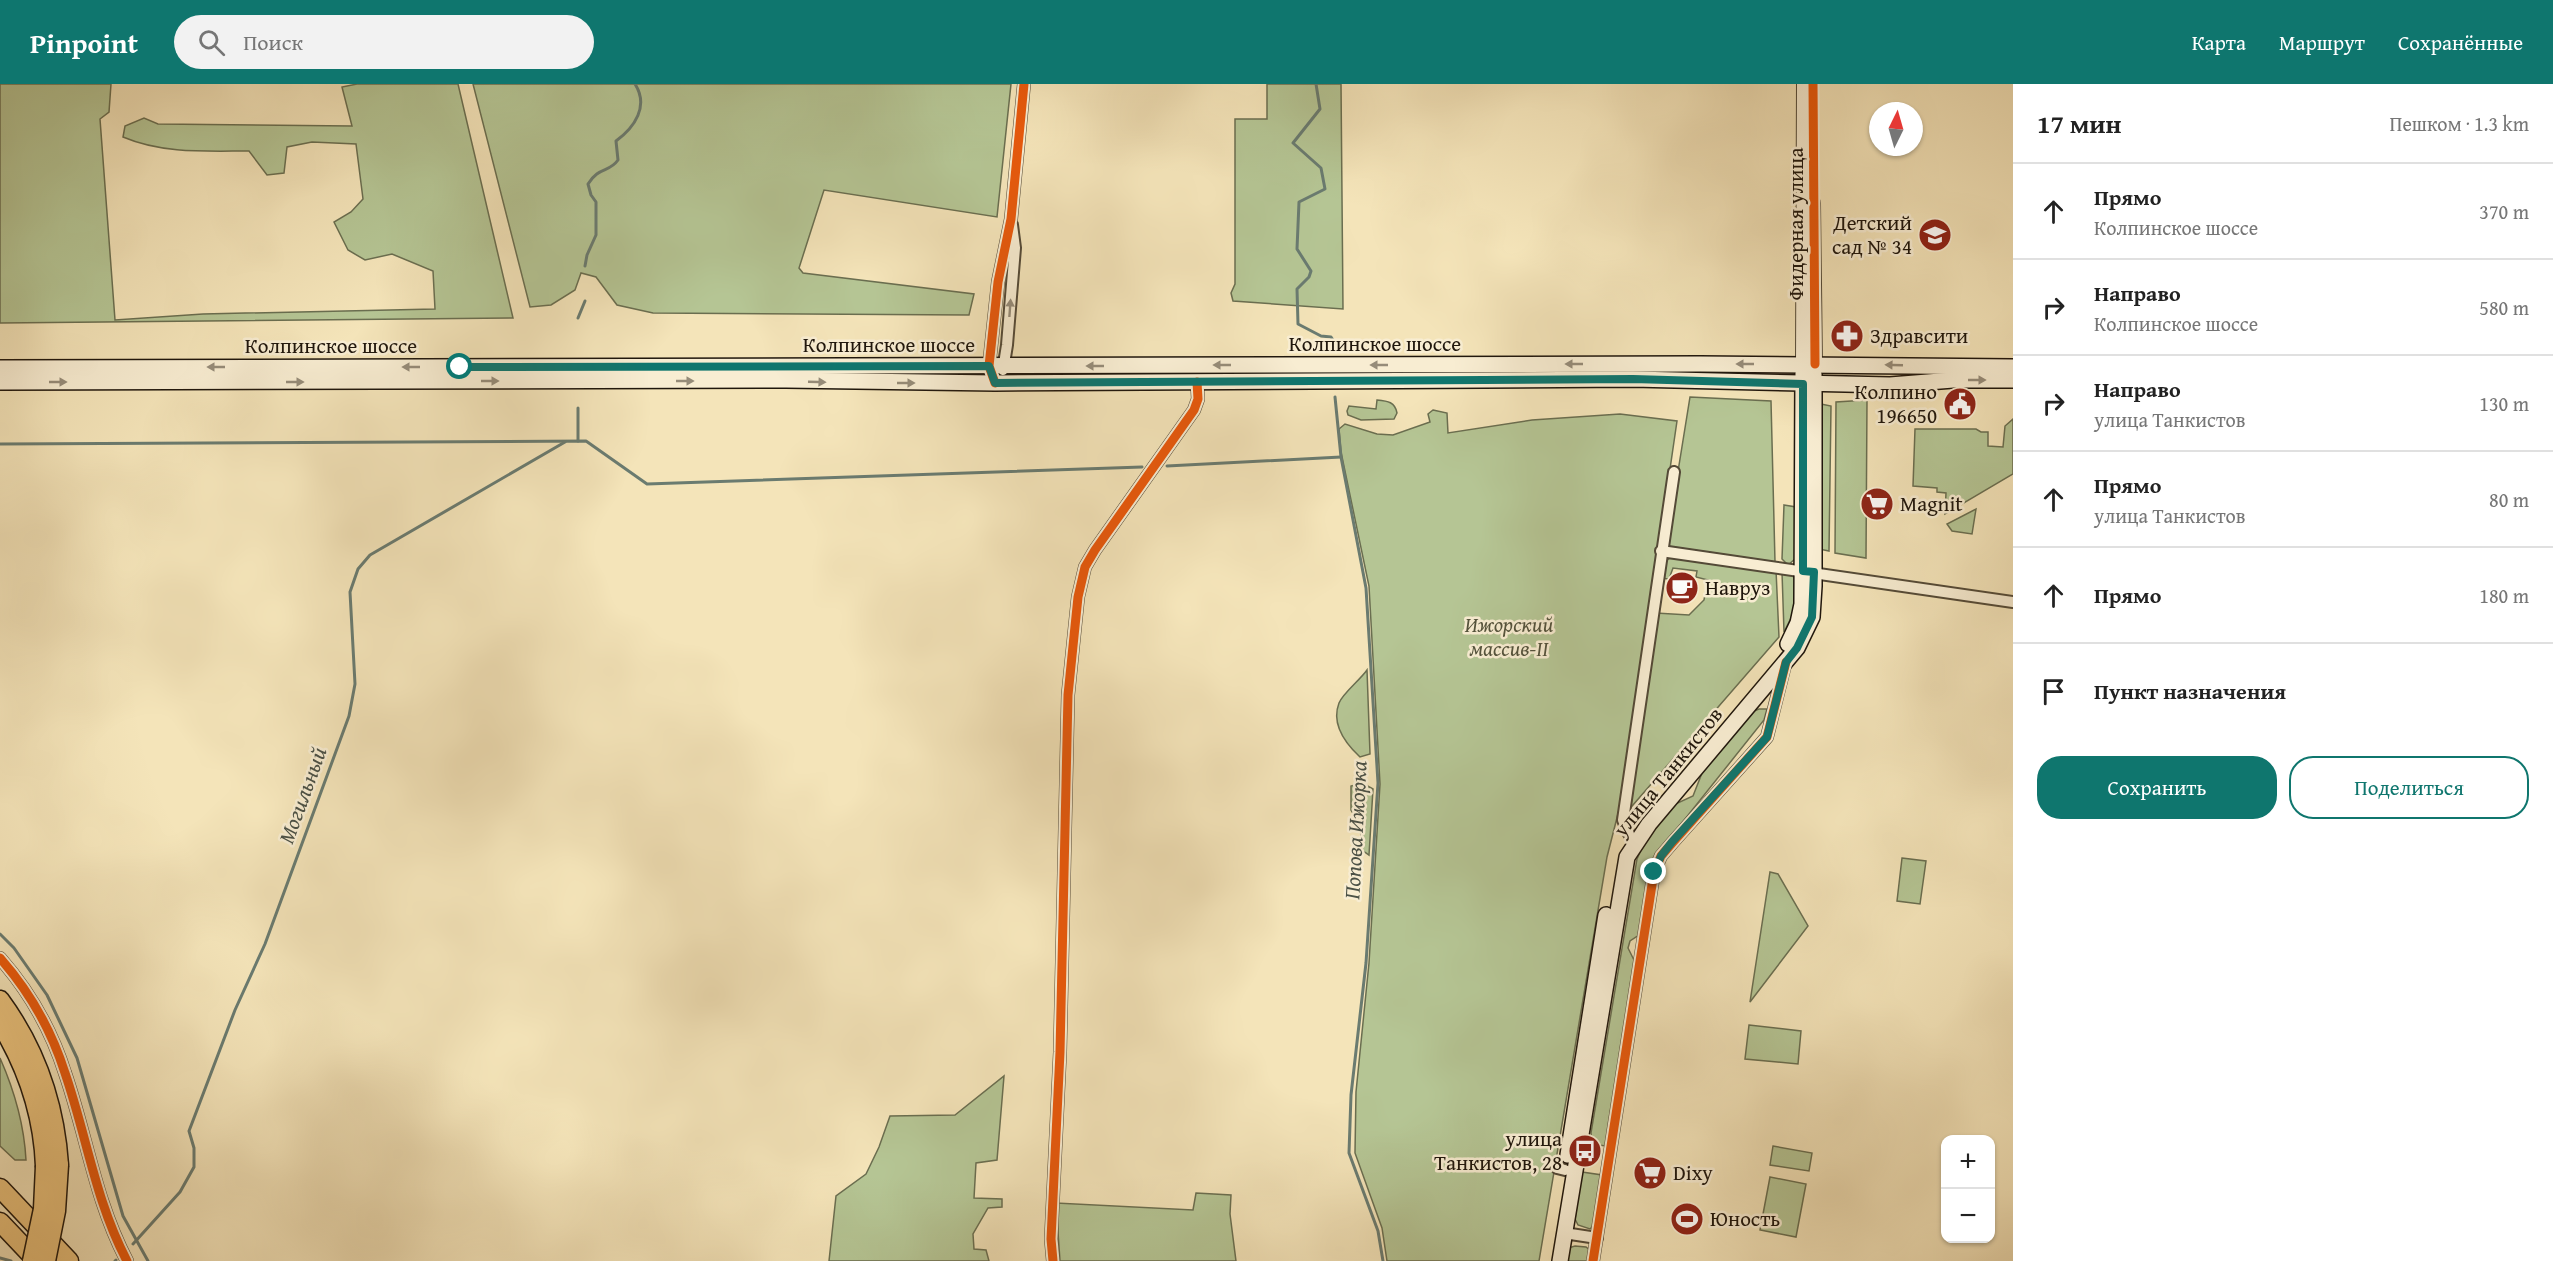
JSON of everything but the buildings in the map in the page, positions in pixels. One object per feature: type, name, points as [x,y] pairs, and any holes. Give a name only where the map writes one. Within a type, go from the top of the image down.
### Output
[{"type":"main road","name":"Колпинское шоссе","points":[[0,368],[1809,364],[2013,367]]},
{"type":"main road","name":"Фидерная улица","points":[[1809,364],[1809,384]]},
{"type":"main road","name":"Колпинское шоссе","points":[[0,382],[786,380],[995,383],[1633,379],[1890,385],[1953,380],[2013,380]]},
{"type":"main road","name":"улица Танкистов","points":[[1551,1261],[1560,1232],[1627,857],[1649,824],[1786,662],[1809,627],[1814,606],[1809,571],[1809,384]]},
{"type":"main road","name":"улица Танкистов","points":[[1560,1261],[1561,1169],[1611,883],[1619,853],[1629,834],[1790,642],[1798,623],[1809,571]]},
{"type":"main road","points":[[0,1000],[21,1031],[39,1071],[54,1120],[52,1166],[32,1261]]},
{"type":"main road","points":[[0,1023],[18,1055],[35,1101],[52,1166],[57,1211],[46,1261]]},
{"type":"main road","points":[[0,1188],[69,1261]]},
{"type":"main road","points":[[0,1222],[37,1261]]},
{"type":"street","points":[[995,383],[989,366],[998,282],[1011,219],[1024,84]]},
{"type":"street","name":"Фидерная улица","points":[[1804,84],[1809,100],[1809,364]]},
{"type":"street","name":"Фидерная улица","points":[[1809,100],[1814,84]]},
{"type":"street","points":[[995,383],[1005,366],[1015,248],[1011,219]]},
{"type":"street","points":[[1053,1261],[1051,1239],[1060,1052],[1068,695],[1078,597],[1086,567],[1095,550],[1194,410],[1198,399],[1197,382]]},
{"type":"street","points":[[1629,834],[1623,820],[1674,472]]},
{"type":"street","points":[[1661,551],[2013,602]]},
{"type":"street","points":[[1593,1261],[1654,872],[1661,856],[1672,842],[1767,737],[1786,662]]},
{"type":"street","points":[[0,958],[31,999],[58,1053],[74,1099],[98,1192],[107,1219],[127,1261]]},
{"type":"street","points":[[1560,1232],[1597,1238]]},
{"type":"green space","points":[[0,84],[111,84],[109,112],[100,119],[115,320],[203,314],[435,309],[433,271],[392,254],[365,260],[348,250],[334,222],[351,212],[363,199],[356,144],[312,142],[287,147],[284,173],[267,175],[249,151],[169,149],[123,137],[125,126],[144,118],[158,124],[352,126],[342,87],[357,84],[458,84],[513,318],[0,323]]},
{"type":"green space","points":[[473,84],[1011,84],[997,217],[824,190],[799,268],[803,273],[974,294],[969,315],[653,313],[617,305],[596,277],[581,273],[575,290],[551,305],[530,307]]},
{"type":"green space","points":[[1267,84],[1341,84],[1343,309],[1233,301],[1231,293],[1235,284],[1235,119],[1267,119]]},
{"type":"green space","points":[[1690,397],[1771,401],[1775,562],[1666,546]]},
{"type":"green space","points":[[1377,400],[1393,404],[1397,413],[1394,419],[1361,420],[1348,415],[1349,406],[1376,409]]},
{"type":"green space","points":[[1867,400],[1866,558],[1835,553],[1836,402]]},
{"type":"green space","points":[[1821,404],[1831,406],[1829,551],[1819,549]]},
{"type":"green space","name":"Ижорский массив-II","points":[[1433,410],[1447,413],[1448,433],[1532,420],[1620,414],[1677,421],[1622,798],[1607,857],[1539,1261],[1387,1261],[1382,1228],[1355,1153],[1356,1092],[1369,963],[1380,784],[1369,586],[1341,452],[1339,429],[1345,424],[1377,434],[1393,435],[1430,422],[1428,414]]},
{"type":"green space","points":[[2013,419],[2013,474],[1945,514],[1946,493],[1937,492],[1937,488],[1913,486],[1915,429],[1976,429],[1988,432],[1988,446],[2003,447],[2005,426]]},
{"type":"green space","points":[[1784,505],[1796,507],[1795,559],[1788,565],[1782,559]]},
{"type":"green space","points":[[1976,509],[1972,534],[1952,531],[1947,524]]},
{"type":"green space","points":[[1674,555],[1776,570],[1779,637],[1626,813],[1656,613],[1689,615],[1704,600],[1708,580],[1696,577],[1697,571],[1673,568],[1669,579],[1660,578],[1662,564]]},
{"type":"green space","points":[[1782,572],[1796,573],[1794,612],[1784,632]]},
{"type":"green space","points":[[1367,670],[1370,754],[1360,757],[1341,733],[1337,711],[1341,699]]},
{"type":"green space","points":[[1767,709],[1764,720],[1661,849],[1642,933],[1630,941],[1628,948],[1635,962],[1607,1146],[1597,1145],[1592,1140],[1591,1133],[1637,859],[1645,841],[1671,806],[1693,796],[1704,768],[1754,711]]},
{"type":"green space","points":[[1362,783],[1373,789],[1369,855],[1362,850],[1360,825],[1351,810],[1351,786]]},
{"type":"green space","points":[[1902,858],[1926,861],[1920,904],[1897,901]]},
{"type":"green space","points":[[1770,872],[1778,874],[1808,926],[1750,1002]]},
{"type":"green space","points":[[1749,1025],[1801,1031],[1798,1064],[1745,1059]]},
{"type":"green space","points":[[0,1058],[18,1108],[26,1160],[15,1160],[0,1146]]},
{"type":"green space","points":[[1004,1076],[997,1160],[976,1163],[974,1198],[1002,1199],[1002,1207],[988,1208],[973,1234],[974,1249],[986,1250],[989,1261],[829,1261],[836,1196],[866,1174],[890,1116],[955,1115]]},
{"type":"green space","points":[[1773,1146],[1812,1153],[1809,1171],[1770,1165]]},
{"type":"green space","points":[[1582,1172],[1602,1175],[1595,1224],[1590,1229],[1578,1225],[1575,1219]]},
{"type":"green space","points":[[1770,1177],[1806,1184],[1796,1237],[1760,1230]]},
{"type":"green space","points":[[1196,1193],[1231,1195],[1230,1214],[1236,1261],[1060,1261],[1056,1203],[1193,1210]]},
{"type":"green space","points":[[1586,1247],[1591,1251],[1589,1261],[1566,1261],[1568,1248]]},
{"type":"waterway","name":"Могильный","points":[[585,266],[596,235],[596,202],[588,184],[596,174],[611,167],[618,160],[616,141],[634,123],[640,108],[641,100],[635,84]]},
{"type":"waterway","name":"Попова Ижорка","points":[[1316,84],[1320,109],[1293,143],[1321,168],[1325,189],[1299,202],[1297,249],[1311,271],[1309,277],[1297,289],[1298,324],[1321,336],[1331,337],[1335,343]]},
{"type":"waterway","points":[[578,318],[585,301]]},
{"type":"waterway","name":"Попова Ижорка","points":[[1335,397],[1341,457],[1366,588],[1378,783],[1366,963],[1351,1095],[1349,1153],[1378,1231],[1383,1261]]},
{"type":"waterway","points":[[578,408],[578,441]]},
{"type":"waterway","points":[[0,444],[586,441],[647,484],[1142,467]]},
{"type":"waterway","name":"Могильный","points":[[133,1244],[180,1192],[194,1167],[194,1148],[189,1131],[235,1010],[265,944],[349,716],[355,684],[350,592],[358,569],[370,555],[565,442]]},
{"type":"waterway","points":[[1167,466],[1341,457]]},
{"type":"waterway","points":[[0,934],[14,948],[47,995],[77,1058],[123,1216],[148,1261]]},
{"type":"waterway","points":[[0,1258],[11,1261]]},
{"type":"cycle path","points":[[995,383],[989,366],[998,282],[1011,219],[1024,84]]},
{"type":"cycle path","points":[[1813,84],[1815,364]]},
{"type":"cycle path","points":[[1053,1261],[1051,1239],[1060,1052],[1068,695],[1078,597],[1085,567],[1095,550],[1194,410],[1198,399],[1197,382]]},
{"type":"cycle path","points":[[1593,1261],[1654,872],[1661,856],[1767,737],[1786,662]]},
{"type":"cycle path","points":[[0,958],[30,998],[60,1058],[99,1192],[127,1261]]},
{"type":"place","name":"Детский сад № 34","points":[[1935,235]]},
{"type":"place","name":"Здравсити","points":[[1847,336]]},
{"type":"place","name":"Колпино 196650","points":[[1960,404]]},
{"type":"place","name":"Magnit","points":[[1877,504]]},
{"type":"place","name":"Навруз","points":[[1682,588]]},
{"type":"place","name":"улица Танкистов, 28","points":[[1585,1151]]},
{"type":"place","name":"Dixy","points":[[1650,1173]]},
{"type":"place","name":"Юность","points":[[1687,1219]]},
{"type":"route","points":[[460,367],[962,365],[989,366],[995,383],[1633,379],[1803,384],[1803,571],[1814,572],[1814,606],[1809,627],[1786,662],[1767,737],[1672,842],[1661,856],[1654,872]]}]
